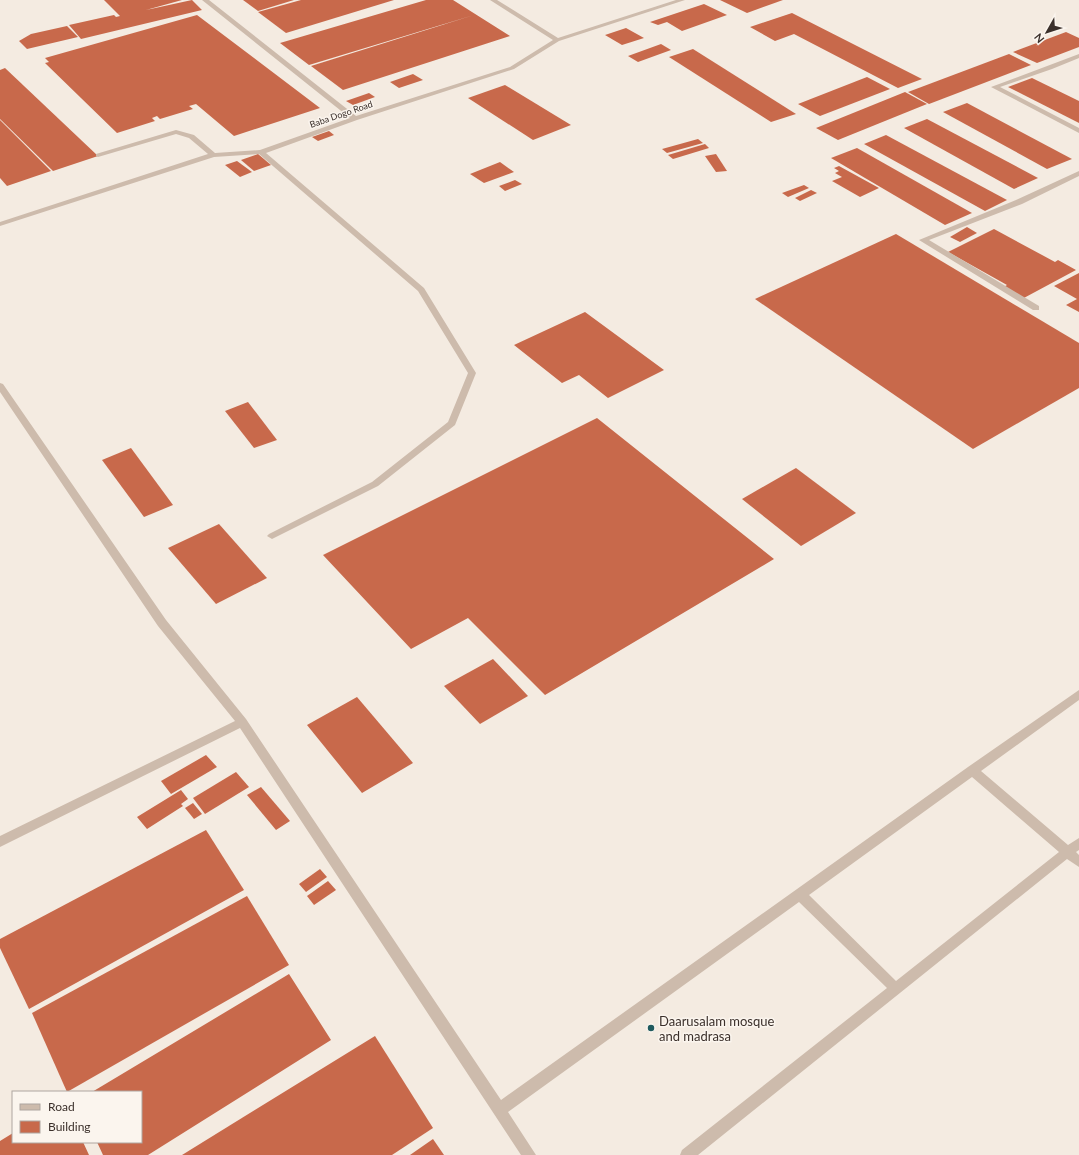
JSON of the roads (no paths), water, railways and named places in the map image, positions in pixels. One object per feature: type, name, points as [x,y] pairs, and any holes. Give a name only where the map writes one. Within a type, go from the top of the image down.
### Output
[{"type":"street","points":[[205,0],[355,119]]},
{"type":"street","points":[[493,0],[557,40]]},
{"type":"street","name":"Baba Dogo Road","points":[[0,224],[214,155],[261,152],[355,119],[512,68],[557,40],[682,0]]},
{"type":"street","points":[[1079,56],[1050,68],[994,87],[1079,131]]},
{"type":"street","points":[[98,155],[176,132],[187,133],[192,136],[214,155]]},
{"type":"street","points":[[261,152],[421,290],[472,373],[452,423],[375,484],[272,536]]},
{"type":"street","points":[[1036,308],[923,240],[1019,202],[1079,173]]},
{"type":"street","points":[[0,386],[162,623],[242,722],[529,1155]]},
{"type":"street","points":[[498,1110],[1079,694]]},
{"type":"street","points":[[0,842],[242,722]]},
{"type":"street","points":[[972,770],[1079,862]]},
{"type":"street","points":[[687,1155],[1079,843]]},
{"type":"street","points":[[800,894],[896,989]]},
{"type":"place","name":"Daarusalam mosque and madrasa","points":[[651,1028]]}]
